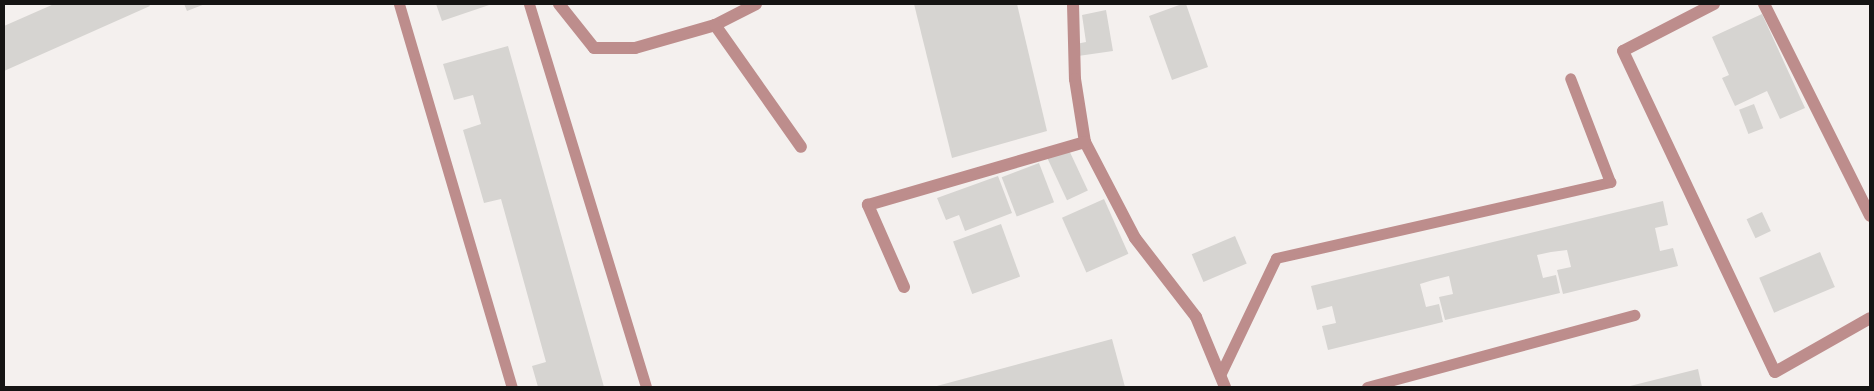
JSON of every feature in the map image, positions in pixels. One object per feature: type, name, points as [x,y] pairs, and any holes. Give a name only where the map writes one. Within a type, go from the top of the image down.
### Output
[{"type":"street","points":[[559,4],[594,48],[635,48],[715,25],[756,4]]},
{"type":"street","points":[[1073,4],[1075,79],[1084,142],[1135,238],[1196,317],[1225,387]]},
{"type":"street","points":[[1714,4],[1623,51],[1775,372],[1870,318]]},
{"type":"street","points":[[1764,4],[1870,216]]},
{"type":"street","points":[[715,25],[801,147]]},
{"type":"street","points":[[904,287],[868,205],[1084,142]]},
{"type":"lane","points":[[398,4],[512,387]]},
{"type":"lane","points":[[529,4],[646,387]]},
{"type":"lane","points":[[1220,373],[1276,258],[1610,182],[1570,78]]},
{"type":"lane","points":[[1367,387],[1634,315]]},
{"type":"building","points":[[54,4],[149,4],[150,6],[4,71],[4,26]]},
{"type":"building","points":[[184,4],[205,4],[187,11]]},
{"type":"building","points":[[436,4],[492,4],[442,21]]},
{"type":"building","points":[[914,4],[1017,4],[1047,131],[952,158]]},
{"type":"building","points":[[1186,4],[1208,67],[1172,80],[1149,16]]},
{"type":"building","points":[[1106,10],[1113,51],[1078,56],[1076,44],[1086,42],[1082,15]]},
{"type":"building","points":[[1762,14],[1805,108],[1780,119],[1767,91],[1735,106],[1722,78],[1729,75],[1712,37]]},
{"type":"building","points":[[508,46],[604,387],[538,387],[532,366],[546,362],[501,199],[484,203],[463,130],[481,124],[473,95],[454,100],[443,64]]},
{"type":"building","points":[[1754,104],[1763,128],[1748,134],[1739,110]]},
{"type":"building","points":[[1068,148],[1088,191],[1067,200],[1047,158]]},
{"type":"building","points":[[1039,163],[1054,202],[1017,217],[1002,177]]},
{"type":"building","points":[[998,176],[1012,213],[965,231],[959,215],[946,220],[937,198]]},
{"type":"building","points":[[1104,199],[1128,254],[1086,273],[1062,218]]},
{"type":"building","points":[[1663,201],[1668,225],[1655,228],[1660,251],[1673,248],[1678,266],[1563,294],[1557,270],[1571,267],[1567,250],[1537,255],[1543,278],[1556,275],[1560,293],[1445,320],[1439,297],[1453,294],[1449,276],[1420,284],[1426,307],[1439,304],[1443,322],[1328,350],[1322,326],[1336,323],[1332,306],[1317,310],[1311,286]]},
{"type":"building","points":[[1762,212],[1771,231],[1755,238],[1747,219]]},
{"type":"building","points":[[1001,224],[1020,277],[972,294],[953,241]]},
{"type":"building","points":[[1235,236],[1247,264],[1203,282],[1192,254]]},
{"type":"building","points":[[1820,252],[1835,287],[1774,313],[1759,278]]},
{"type":"building","points":[[1112,339],[1125,387],[933,387]]},
{"type":"building","points":[[1698,369],[1702,387],[1626,387]]}]
